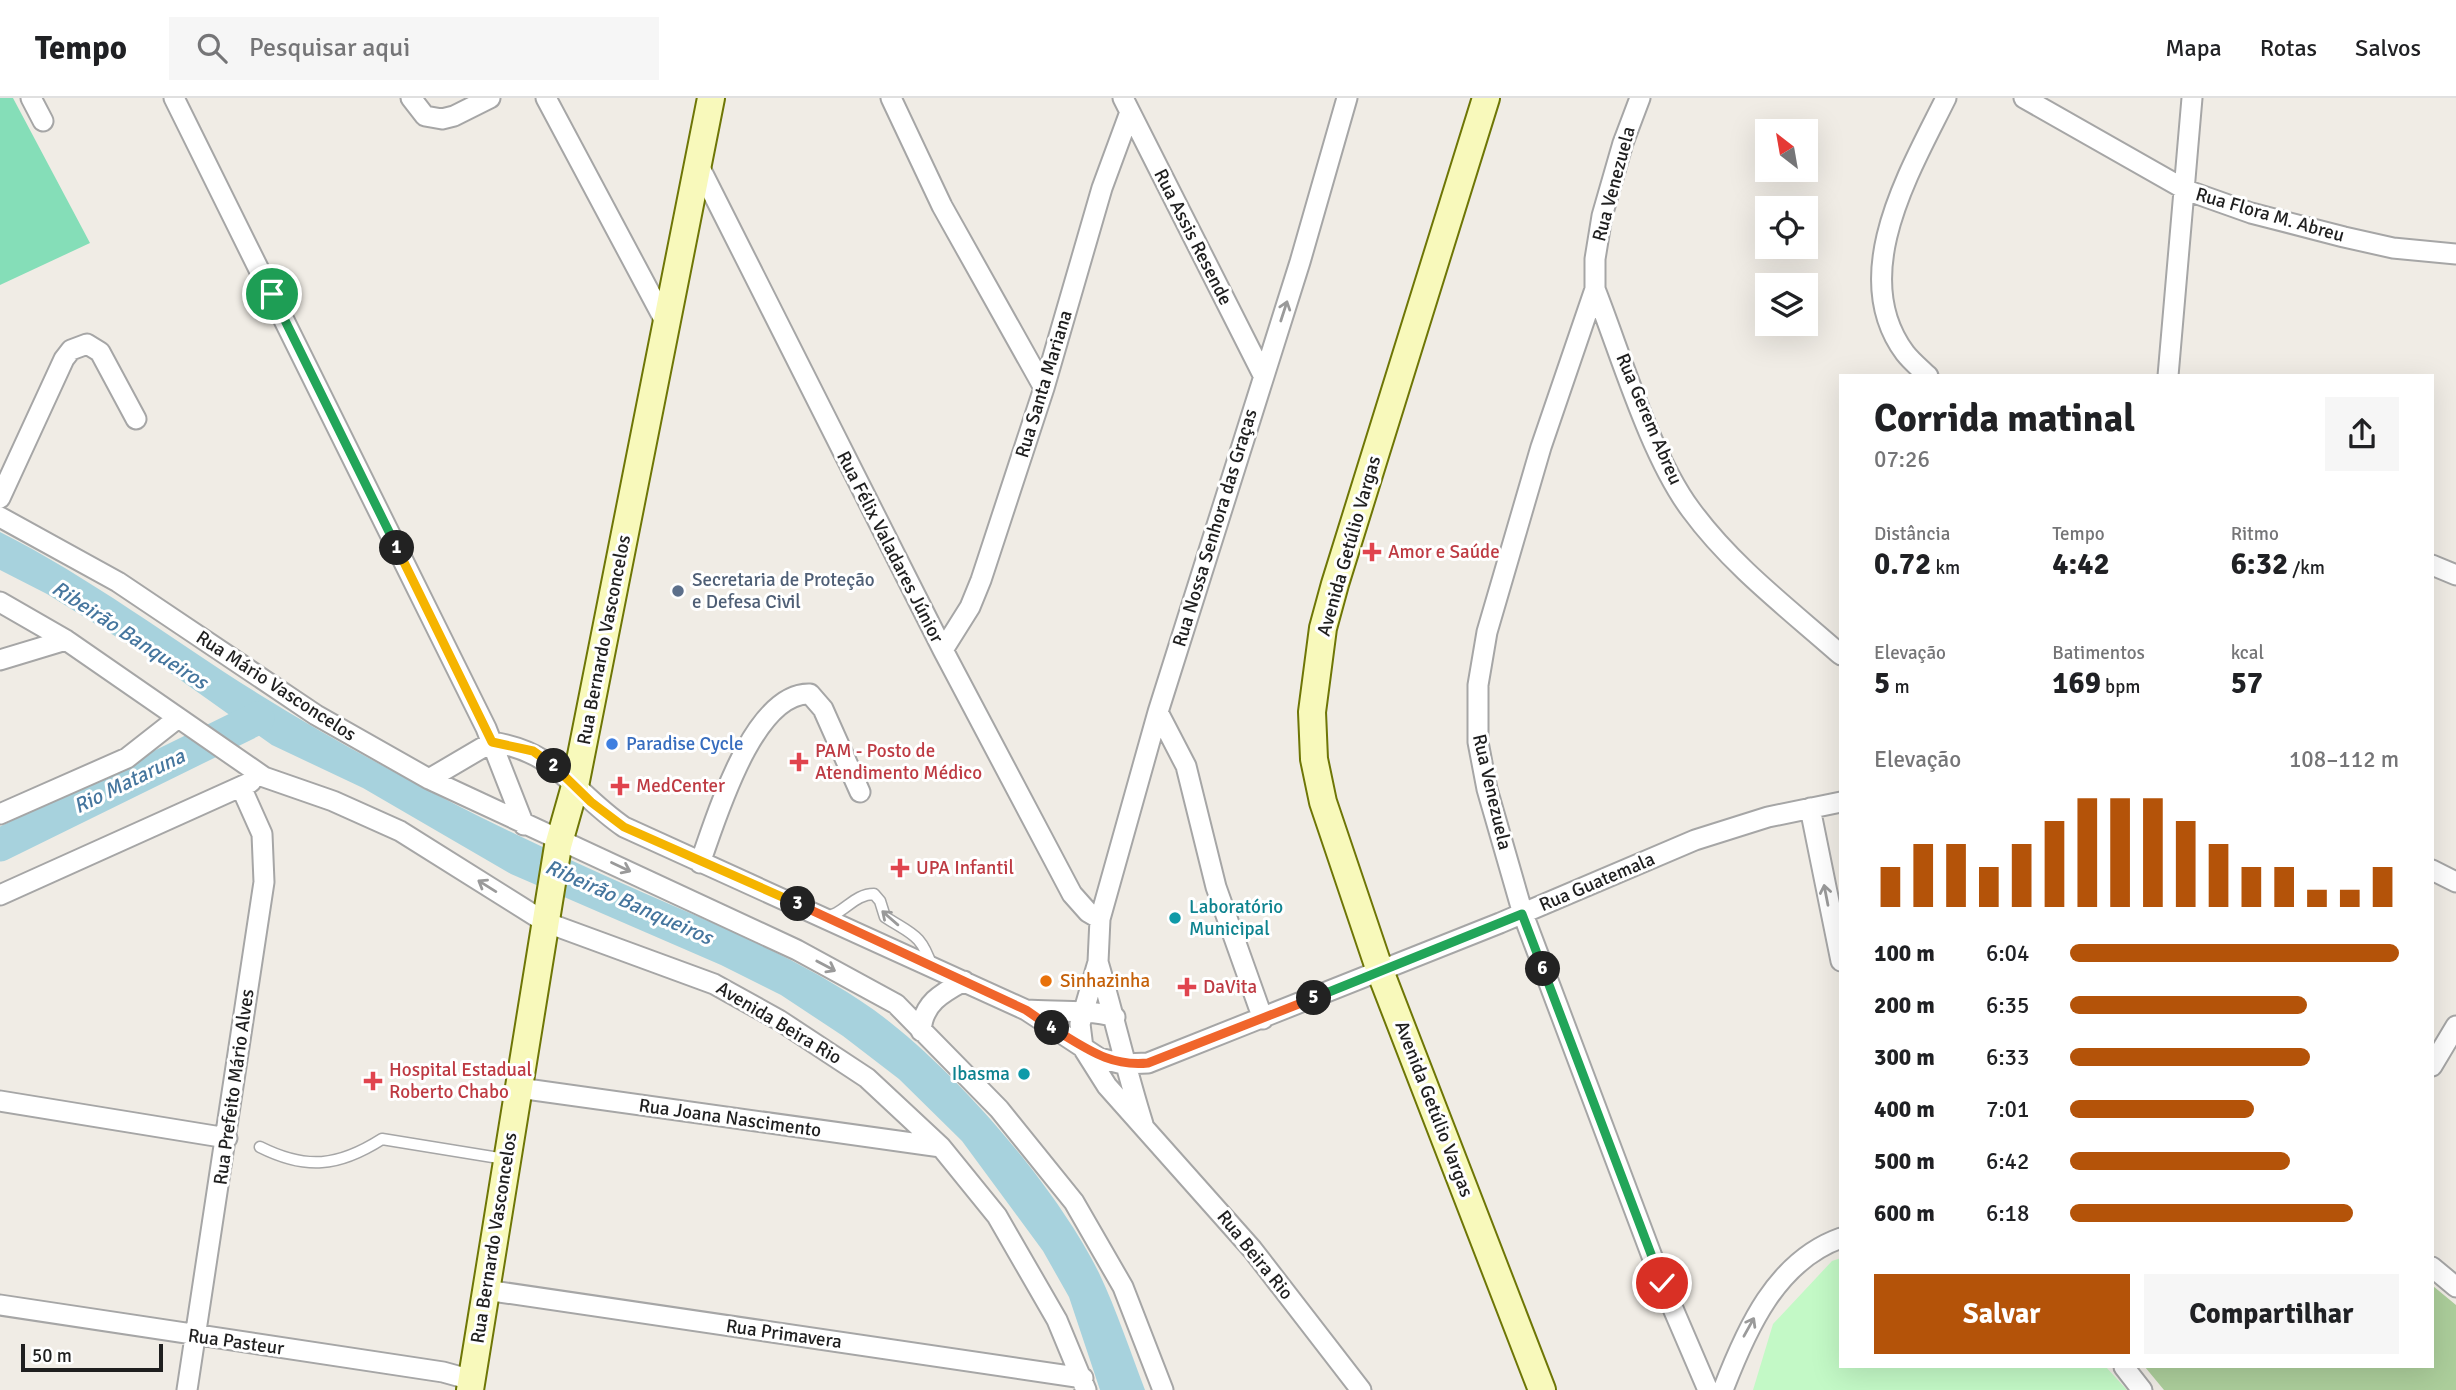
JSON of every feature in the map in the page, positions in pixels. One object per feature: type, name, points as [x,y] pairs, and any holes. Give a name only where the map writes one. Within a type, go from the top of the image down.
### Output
[{"type":"main road","name":"Rua Bernardo Vasconcelos","points":[[471,1385],[559,842],[575,786],[696,162],[711,98]]},
{"type":"main road","name":"Avenida Getúlio Vargas","points":[[1486,98],[1323,628],[1312,712],[1314,759],[1323,802],[1380,971],[1542,1390]]},
{"type":"street","points":[[31,98],[43,121]]},
{"type":"street","points":[[174,98],[492,742],[524,825]]},
{"type":"street","points":[[411,98],[425,116],[442,119],[490,98]]},
{"type":"street","points":[[545,98],[666,323]]},
{"type":"street","points":[[891,98],[942,206],[1044,388]]},
{"type":"street","name":"Rua Nossa Senhora das Graças","points":[[1082,1014],[1097,962],[1100,919],[1158,712],[1347,98]]},
{"type":"street","name":"Rua Venezuela","points":[[1640,98],[1623,143],[1602,216],[1595,259],[1595,289],[1541,447],[1487,632],[1478,685],[1478,742],[1487,789],[1522,914],[1658,1272],[1708,1390]]},
{"type":"street","points":[[1926,374],[1905,353],[1890,324],[1884,300],[1882,256],[1892,216],[1912,166],[1946,98]]},
{"type":"street","name":"Rua Flora M. Abreu","points":[[2024,98],[2186,190],[2251,213],[2344,237],[2393,248],[2456,254]]},
{"type":"street","points":[[2168,374],[2192,98]]},
{"type":"street","name":"Rua Santa Mariana","points":[[943,650],[970,607],[981,580],[1044,388],[1126,105]]},
{"type":"street","name":"Rua Assis Resende","points":[[1126,105],[1263,375]]},
{"type":"street","name":"Rua Félix Valadares Júnior","points":[[696,162],[943,650],[1072,894],[1088,912],[1100,919]]},
{"type":"street","name":"Rua Gerem Abreu","points":[[1595,289],[1651,434],[1690,509],[1749,575],[1839,652]]},
{"type":"street","points":[[0,498],[71,350],[87,344],[100,352],[136,419]]},
{"type":"street","name":"Rua Mário Vasconcelos","points":[[0,517],[106,575],[316,715],[429,779],[559,842]]},
{"type":"street","points":[[2434,566],[2456,575]]},
{"type":"street","name":"Avenida Beira Rio","points":[[0,602],[66,640],[264,777],[334,801],[400,831],[546,913],[714,984],[779,1020],[867,1078],[941,1147],[981,1194],[1025,1261],[1084,1384]]},
{"type":"street","points":[[0,660],[66,640]]},
{"type":"street","points":[[700,863],[736,771],[758,731],[769,713],[799,694],[810,694],[823,709],[860,792]]},
{"type":"street","points":[[1158,712],[1186,766],[1216,887],[1263,1019]]},
{"type":"street","points":[[0,814],[127,758],[183,722]]},
{"type":"street","points":[[429,779],[492,742]]},
{"type":"street","name":"Rua Beira Rio","points":[[492,742],[533,751],[547,760],[624,827],[1026,1010],[1099,1058],[1124,1064]]},
{"type":"street","points":[[0,895],[264,777]]},
{"type":"street","name":"Rua Prefeito Mário Alves","points":[[187,1390],[264,882],[262,834],[241,787]]},
{"type":"street","name":"Rua Guatemala","points":[[1124,1064],[1148,1063],[1263,1019],[1522,914],[1695,840],[1768,817],[1839,802]]},
{"type":"street","points":[[1810,808],[1839,951]]},
{"type":"street","points":[[559,842],[797,950],[896,1004],[999,1109],[1074,1202],[1123,1287],[1169,1390]]},
{"type":"street","points":[[2434,871],[2456,882]]},
{"type":"street","name":"Rua Nossa Senhora das Graças","points":[[1097,962],[1116,1026]]},
{"type":"street","points":[[896,1004],[915,1007],[928,1000],[937,985],[932,968]]},
{"type":"street","points":[[921,1031],[922,1018],[931,1003],[964,981]]},
{"type":"street","name":"Rua Beira Rio","points":[[1026,1010],[1082,1014],[1099,1012],[1116,1026],[1124,1064],[1143,1125]]},
{"type":"street","points":[[1082,1014],[1083,1048],[1097,1045],[1116,1026]]},
{"type":"street","points":[[2434,1063],[2456,1026]]},
{"type":"street","name":"Rua Beira Rio","points":[[1083,1048],[1107,1086],[1252,1249],[1361,1390]]},
{"type":"street","name":"Rua Joana Nascimento","points":[[519,1088],[941,1147]]},
{"type":"street","points":[[0,1101],[227,1138]]},
{"type":"street","points":[[1723,1390],[1748,1328],[1769,1296],[1808,1255],[1834,1241]]},
{"type":"street","points":[[2434,1270],[2456,1287]]},
{"type":"street","name":"Rua Primavera","points":[[486,1290],[1084,1384]]},
{"type":"street","name":"Rua Pasteur","points":[[0,1305],[197,1337],[443,1372],[471,1385]]},
{"type":"street","points":[[2124,1368],[2142,1390]]},
{"type":"lane","points":[[816,913],[826,918],[863,894],[874,894],[880,901],[885,917],[916,936],[924,945],[932,968]]},
{"type":"lane","points":[[260,1147],[285,1159],[329,1164],[359,1153],[382,1139],[507,1159]]},
{"type":"green space","points":[[0,98],[13,98],[90,243],[0,285]]},
{"type":"green space","points":[[1839,1259],[1839,1368],[2107,1368],[2127,1390],[1753,1390],[1773,1324],[1832,1261]]},
{"type":"green space","points":[[2434,1287],[2456,1305],[2456,1390],[2164,1390],[2146,1368],[2434,1368]]},
{"type":"water","name":"Ribeirão Banqueiros","points":[[0,532],[99,589],[274,704],[380,764],[520,836],[791,960],[874,1010],[905,1034],[969,1095],[1057,1203],[1099,1273],[1145,1390],[1100,1390],[1069,1297],[1043,1251],[962,1141],[899,1079],[843,1036],[781,995],[721,965],[511,874],[363,788],[272,745],[144,654],[47,594],[0,570]]},
{"type":"waterway","name":"Rio Mataruna","points":[[0,845],[258,718]]},
{"type":"place","name":"Amor e Saúde","points":[[1372,552]]},
{"type":"place","name":"Secretaria de Proteção e Defesa Civil","points":[[678,591]]},
{"type":"place","name":"Paradise Cycle","points":[[612,744]]},
{"type":"place","name":"PAM - Posto de Atendimento Médico","points":[[799,762]]},
{"type":"place","name":"MedCenter","points":[[620,786]]},
{"type":"place","name":"UPA Infantil","points":[[900,868]]},
{"type":"place","name":"Laboratório Municipal","points":[[1175,918]]},
{"type":"place","name":"Sinhazinha","points":[[1046,981]]},
{"type":"place","name":"DaVita","points":[[1187,987]]},
{"type":"place","name":"Ibasma","points":[[1024,1074]]},
{"type":"place","name":"Hospital Estadual Roberto Chabo","points":[[373,1081]]},
{"type":"route","points":[[272,294],[492,742],[533,751],[547,760],[591,802],[624,827],[1026,1010],[1099,1058],[1124,1064],[1148,1063],[1522,914],[1662,1283]]}]
